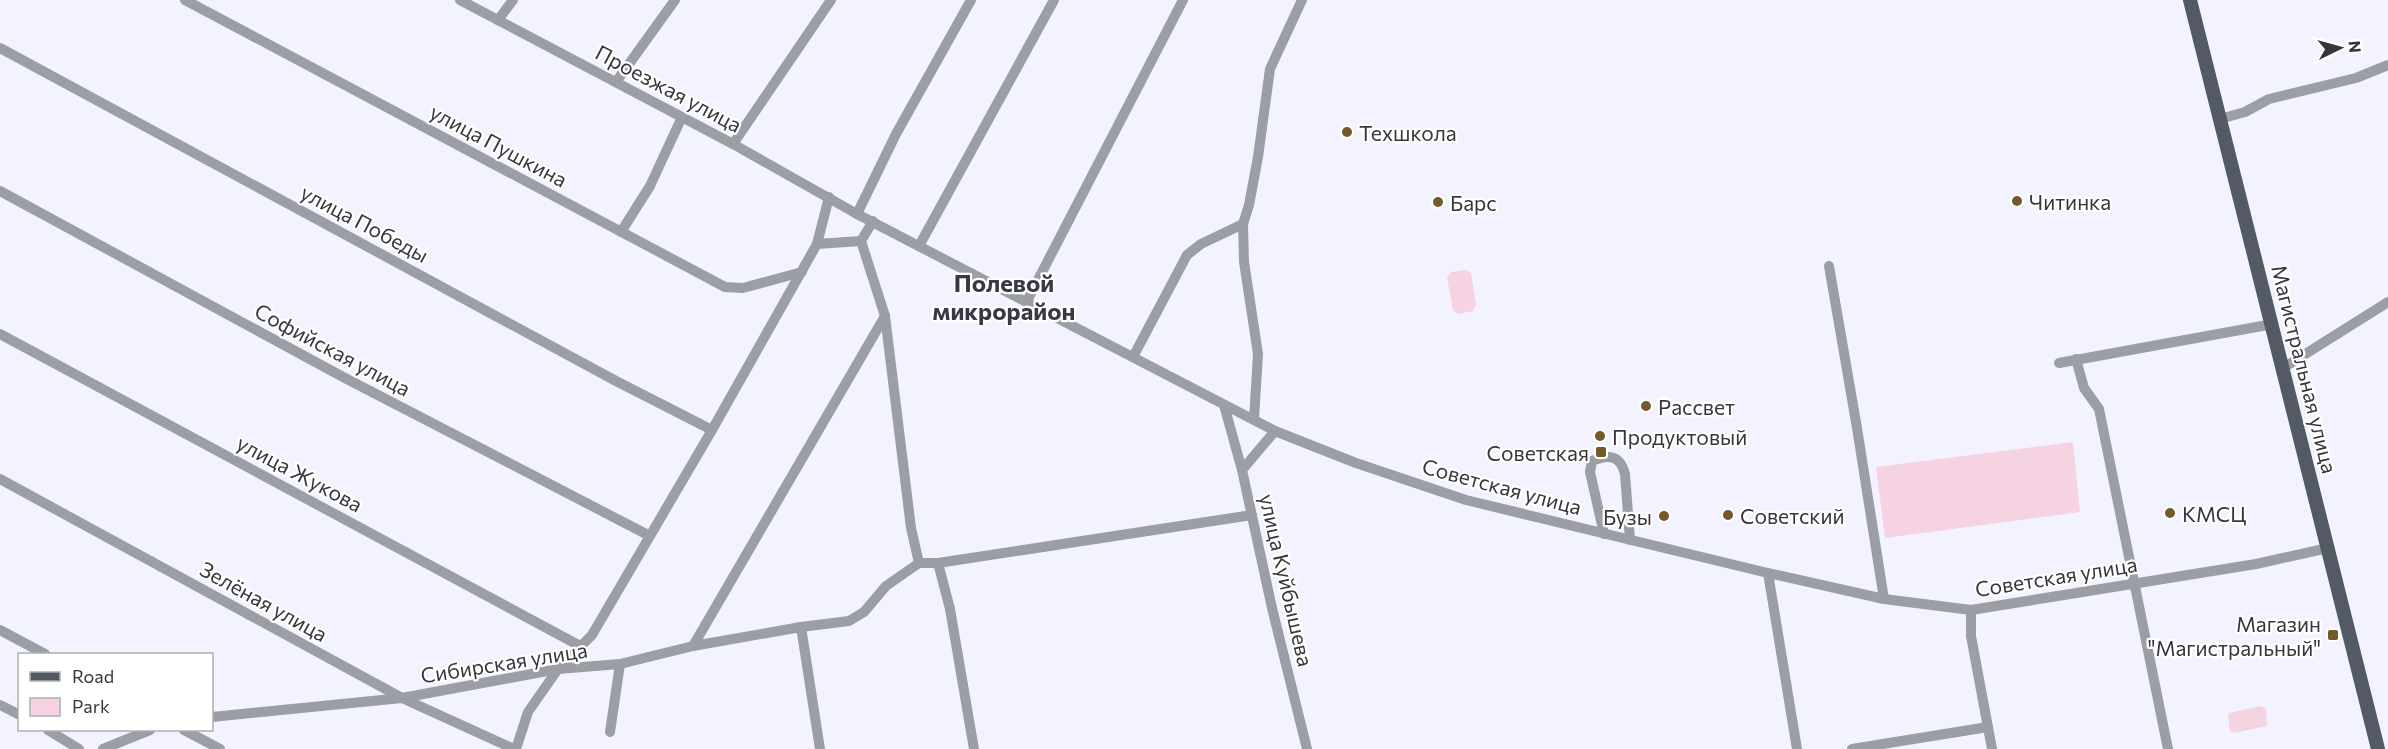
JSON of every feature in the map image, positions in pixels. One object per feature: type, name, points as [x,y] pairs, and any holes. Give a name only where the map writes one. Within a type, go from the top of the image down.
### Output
[{"type":"main road","name":"Магистральная улица","points":[[2190,0],[2378,749]]},
{"type":"street","name":"улица Пушкина","points":[[185,0],[725,287],[743,288],[802,272]]},
{"type":"street","name":"Проезжая улица","points":[[460,0],[733,144],[857,213]]},
{"type":"street","points":[[498,20],[513,0]]},
{"type":"street","points":[[616,82],[675,0]]},
{"type":"street","points":[[733,144],[831,0]]},
{"type":"street","points":[[857,213],[896,134],[971,0]]},
{"type":"street","points":[[919,246],[1054,0]]},
{"type":"street","points":[[1027,302],[1184,0]]},
{"type":"street","points":[[1254,419],[1258,354],[1244,262],[1243,224],[1256,167],[1270,69],[1302,0]]},
{"type":"street","name":"улица Победы","points":[[0,48],[616,381],[712,430]]},
{"type":"street","points":[[2220,119],[2245,112],[2269,99],[2356,78],[2388,65]]},
{"type":"street","points":[[621,232],[650,186],[682,117]]},
{"type":"street","name":"Софийская улица","points":[[0,191],[343,377],[650,536]]},
{"type":"street","points":[[515,749],[528,712],[558,669],[592,635],[802,272],[817,244],[829,197]]},
{"type":"street","name":"Советская улица","points":[[857,213],[1275,431],[1356,463],[1466,500],[1768,573],[1884,599],[1971,610],[2256,564],[2328,548]]},
{"type":"street","points":[[873,221],[861,241],[885,316],[911,528],[919,563],[938,563],[1252,515]]},
{"type":"street","points":[[1133,357],[1187,255],[1201,244],[1243,224]]},
{"type":"street","points":[[817,244],[861,241]]},
{"type":"street","points":[[1828,266],[1884,599]]},
{"type":"street","points":[[2283,369],[2388,302]]},
{"type":"street","points":[[693,646],[885,316]]},
{"type":"street","points":[[2059,363],[2273,324]]},
{"type":"street","name":"улица Жукова","points":[[0,334],[582,646]]},
{"type":"street","points":[[2076,359],[2084,388],[2099,409],[2168,749]]},
{"type":"street","points":[[1224,405],[1242,470]]},
{"type":"street","name":"улица Куйбышева","points":[[1275,431],[1242,470],[1307,749]]},
{"type":"street","points":[[1604,534],[1590,472],[1592,461],[1603,456],[1613,457],[1622,464],[1625,474],[1630,540]]},
{"type":"street","name":"Зелёная улица","points":[[0,479],[402,698],[515,749]]},
{"type":"street","name":"Сибирская улица","points":[[213,717],[402,698],[558,669],[620,664],[693,646],[849,621],[864,612],[886,586],[919,563]]},
{"type":"street","points":[[938,563],[950,609],[974,749]]},
{"type":"street","points":[[1768,573],[1797,749]]},
{"type":"street","points":[[1971,610],[1971,636],[1992,749]]},
{"type":"street","points":[[801,627],[820,749]]},
{"type":"street","points":[[0,630],[43,653]]},
{"type":"street","points":[[610,732],[620,664]]},
{"type":"street","points":[[0,705],[18,714]]},
{"type":"street","points":[[1852,749],[1988,728]]},
{"type":"street","points":[[51,731],[79,749]]},
{"type":"street","points":[[103,749],[145,731]]},
{"type":"street","points":[[188,731],[220,749]]},
{"type":"green space","points":[[1466,270],[1471,273],[1476,304],[1473,311],[1458,314],[1453,310],[1447,278],[1451,272]]},
{"type":"green space","points":[[2073,442],[2080,512],[1885,538],[1876,467]]},
{"type":"green space","points":[[2260,706],[2266,709],[2267,726],[2234,733],[2230,731],[2229,713]]},
{"type":"place","name":"Техшкола","points":[[1347,132]]},
{"type":"place","name":"Читинка","points":[[2017,201]]},
{"type":"place","name":"Барс","points":[[1438,202]]},
{"type":"place","name":"Рассвет","points":[[1646,406]]},
{"type":"place","name":"Продуктовый","points":[[1600,436]]},
{"type":"place","name":"Советская","points":[[1601,452]]},
{"type":"place","name":"КМСЦ","points":[[2170,513]]},
{"type":"place","name":"Советский","points":[[1728,515]]},
{"type":"place","name":"Бузы","points":[[1664,516]]},
{"type":"place","name":"Магазин \"Магистральный\"","points":[[2333,635]]},
{"type":"district","name":"Полевой микрорайон","points":[[1004,296]]}]
